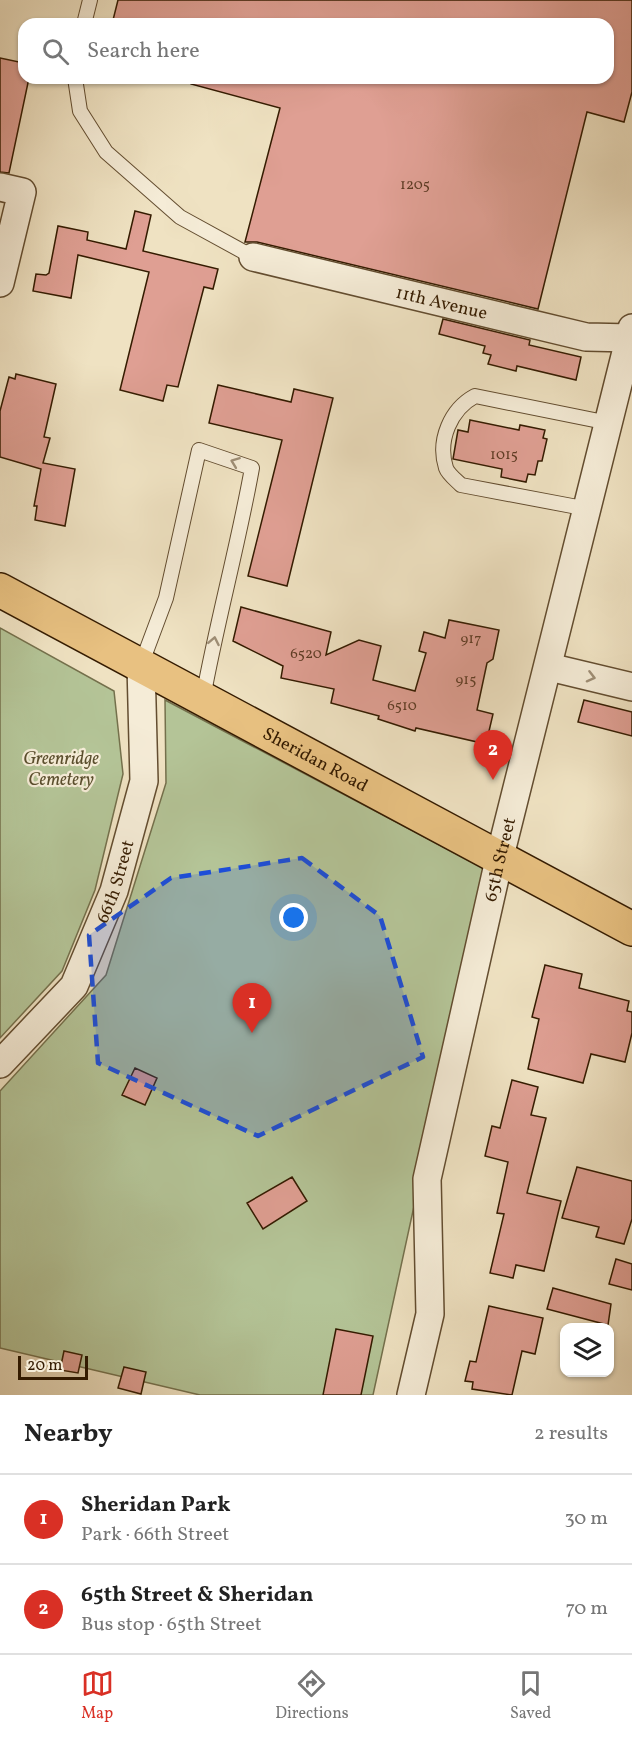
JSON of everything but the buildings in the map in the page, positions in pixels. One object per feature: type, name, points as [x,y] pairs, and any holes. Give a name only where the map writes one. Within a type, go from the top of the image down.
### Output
[{"type":"main road","name":"Sheridan Road","points":[[0,590],[141,664],[499,860],[632,929]]},
{"type":"street","points":[[0,283],[11,190]]},
{"type":"street","name":"11th Avenue","points":[[253,257],[586,337],[631,334]]},
{"type":"street","name":"65th Street","points":[[411,1395],[430,1314],[427,1179],[499,860],[631,334]]},
{"type":"street","name":"66th Street","points":[[0,1064],[74,986],[114,891],[144,781],[141,664]]},
{"type":"street","points":[[549,667],[632,687]]},
{"type":"lane","points":[[86,18],[90,0]]},
{"type":"lane","points":[[76,84],[80,111],[106,152],[180,217],[253,257]]},
{"type":"lane","points":[[588,509],[461,485],[446,470],[444,460],[443,450],[451,416],[462,403],[475,396],[609,423]]},
{"type":"lane","points":[[141,664],[166,598],[199,450],[252,468],[241,530],[219,610],[203,698]]},
{"type":"highlighted area","points":[[302,858],[380,916],[423,1057],[258,1136],[98,1063],[89,935],[171,878]]},
{"type":"green space","name":"Greenridge Cemetery","points":[[0,628],[114,691],[123,774],[95,890],[62,971],[0,1038]]},
{"type":"green space","points":[[165,700],[487,870],[373,1395],[200,1395],[0,1348],[0,1091],[106,975],[166,783]]},
{"type":"place","name":"65th Street & Sheridan","points":[[493,780]]},
{"type":"place","name":"Sheridan Park","points":[[252,1033]]}]
